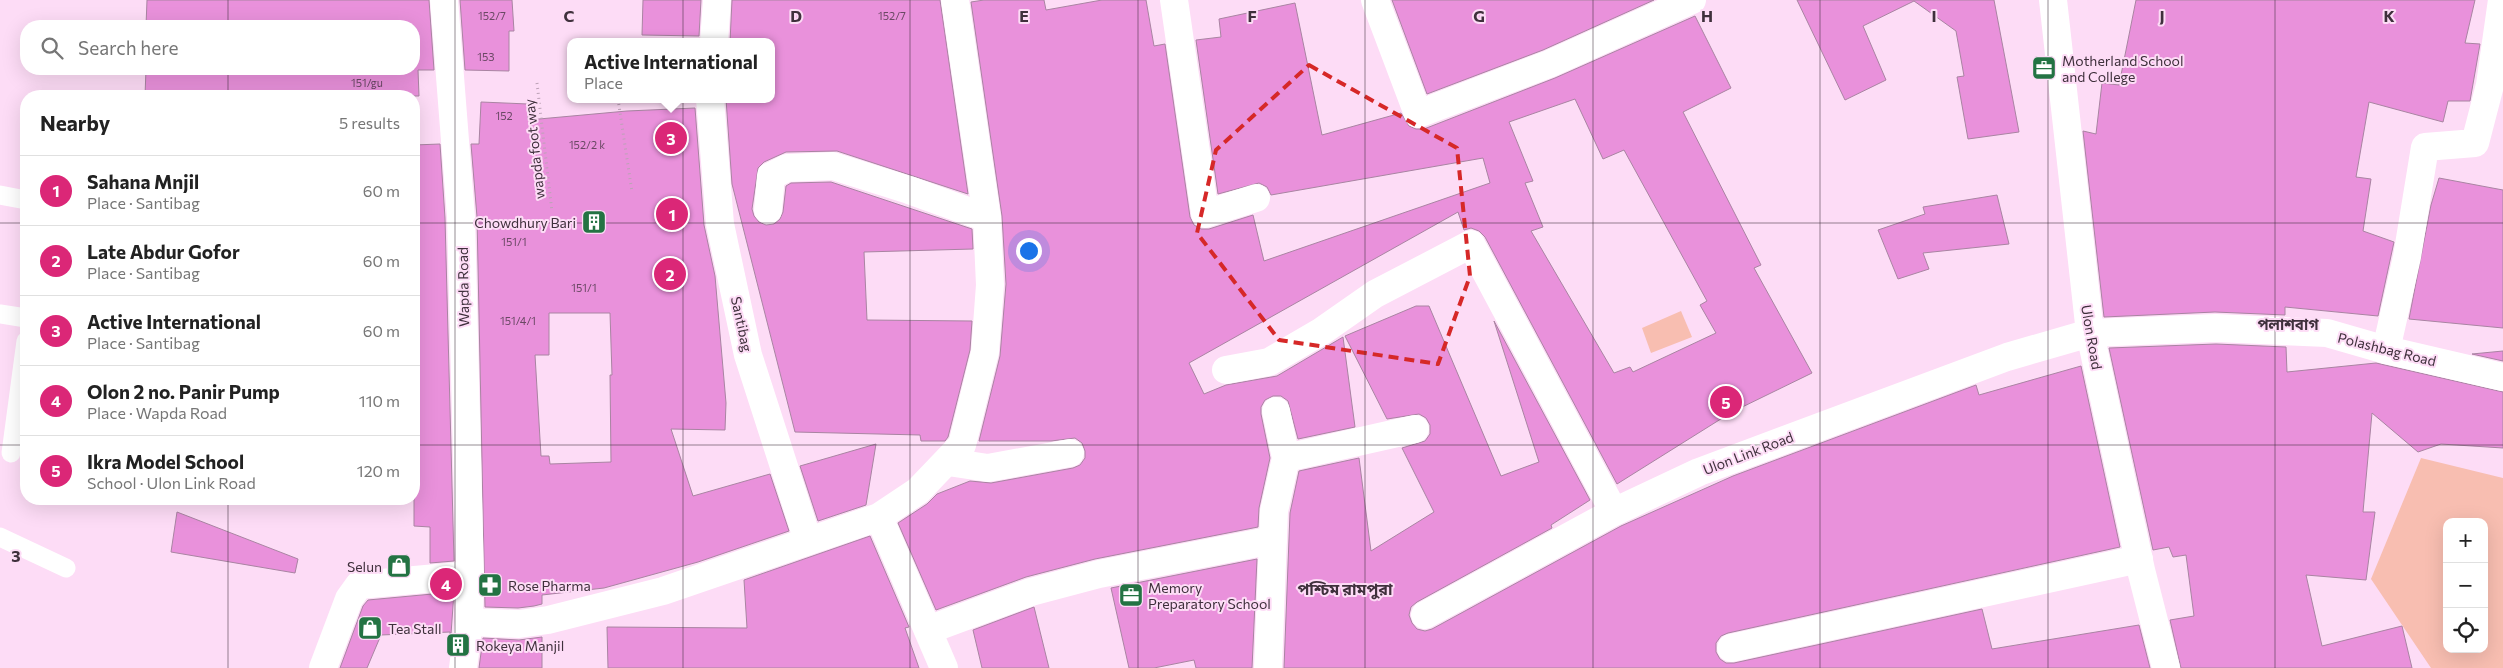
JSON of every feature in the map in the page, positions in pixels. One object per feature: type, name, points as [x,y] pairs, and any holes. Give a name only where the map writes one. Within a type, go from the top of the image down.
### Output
[{"type":"street","name":"Wapda Road","points":[[444,0],[461,217],[470,575],[469,622],[463,668]]},
{"type":"street","points":[[714,38],[717,0]]},
{"type":"street","points":[[469,622],[519,624],[548,620],[663,591],[879,517],[918,490],[948,462],[962,445],[985,352],[990,285],[987,218],[955,0]]},
{"type":"street","points":[[1174,0],[1205,214],[1256,198]]},
{"type":"street","points":[[1375,0],[1418,114],[1549,64],[1692,0]]},
{"type":"street","name":"Ulon Road","points":[[2053,0],[2090,333],[2139,559],[2166,668]]},
{"type":"street","points":[[2386,350],[2407,257],[2425,147],[2475,143],[2490,85],[2502,0]]},
{"type":"street","name":"Santibag","points":[[710,103],[720,224],[748,355],[808,541]]},
{"type":"street","points":[[768,210],[771,176],[787,168],[833,166],[909,190],[987,218]]},
{"type":"street","points":[[1226,370],[1269,362],[1322,331],[1375,294],[1471,244],[1614,512]]},
{"type":"street","name":"Polashbag Road","points":[[2090,333],[2216,328],[2327,333],[2386,350],[2503,376]]},
{"type":"street","name":"Ulon Link Road","points":[[1425,615],[1614,512],[1698,472],[2007,357],[2090,333]]},
{"type":"street","points":[[1268,668],[1274,511],[1286,458],[1276,411]]},
{"type":"street","points":[[1286,458],[1414,430]]},
{"type":"street","points":[[948,462],[988,468],[1070,453]]},
{"type":"street","points":[[879,517],[944,668]]},
{"type":"street","points":[[928,630],[1039,590],[1099,574],[1273,540]]},
{"type":"street","points":[[1731,648],[2139,559]]},
{"type":"street","points":[[322,668],[349,599],[359,585],[470,575]]},
{"type":"lane","points":[[0,194],[20,199]]},
{"type":"lane","points":[[0,314],[20,317]]},
{"type":"lane","points":[[12,454],[20,389]]},
{"type":"lane","points":[[0,537],[66,568]]},
{"type":"path","name":"wapda foot way","points":[[538,83],[552,212]]},
{"type":"path","points":[[619,103],[632,192]]},
{"type":"highlighted area","points":[[1309,65],[1457,148],[1470,276],[1438,364],[1279,340],[1197,233],[1216,150]]},
{"type":"shaded area","points":[[1681,311],[1692,337],[1651,353],[1642,328]]},
{"type":"shaded area","points":[[2421,458],[2503,478],[2503,668],[2431,668],[2371,579]]},
{"type":"building","points":[[147,0],[429,0],[434,70],[420,70],[420,20],[146,20]]},
{"type":"building","points":[[460,0],[512,0],[514,31],[509,31],[509,71],[465,70]]},
{"type":"building","points":[[643,0],[701,0],[699,36],[642,35]]},
{"type":"building","points":[[732,0],[940,0],[968,194],[837,151],[786,152],[764,162],[758,168],[752,209],[754,216],[759,222],[766,225],[774,224],[780,219],[783,212],[786,186],[791,183],[831,182],[972,229],[973,249],[864,252],[867,320],[972,321],[970,350],[948,437],[945,441],[921,441],[920,435],[795,432],[732,184],[726,103],[775,103],[775,38],[730,38]]},
{"type":"building","points":[[984,0],[1044,0],[1046,10],[1102,0],[1146,0],[1154,46],[1165,44],[1190,217],[1194,225],[1201,229],[1209,229],[1253,215],[1264,261],[1490,183],[1483,158],[1271,195],[1267,187],[1259,183],[1218,194],[1196,40],[1221,37],[1219,19],[1295,3],[1322,135],[1401,113],[1409,126],[1416,129],[1424,129],[1555,78],[1695,16],[1731,88],[1683,112],[1761,265],[1754,268],[1812,373],[1732,412],[1617,484],[1485,237],[1479,231],[1471,228],[1464,230],[1458,212],[1189,363],[1204,394],[1226,385],[1277,376],[1343,337],[1355,427],[1298,439],[1288,401],[1281,396],[1273,396],[1265,400],[1261,407],[1261,414],[1270,458],[1259,508],[1258,527],[1095,559],[1026,577],[936,610],[898,523],[927,504],[937,494],[970,481],[991,483],[1073,468],[1080,465],[1085,458],[1082,443],[1075,438],[1051,441],[979,441],[1000,356],[1006,284],[1002,216],[971,2]],"holes":[[[1575,99],[1603,159],[1624,150],[1707,301],[1700,305],[1716,333],[1633,372],[1630,367],[1614,373],[1531,231],[1543,227],[1525,183],[1533,181],[1509,122]]]},
{"type":"building","points":[[1392,0],[1654,0],[1543,50],[1427,94]]},
{"type":"building","points":[[1797,0],[1994,0],[2019,132],[1968,139],[1957,77],[1964,76],[1956,31],[1914,1],[1863,26],[1886,80],[1845,100]]},
{"type":"building","points":[[2136,0],[2475,0],[2465,43],[2480,44],[2470,101],[2448,101],[2443,122],[2369,102],[2356,177],[2371,179],[2363,231],[2394,242],[2378,316],[2285,307],[2285,315],[2215,312],[2104,317],[2083,131],[2096,134],[2102,83],[2119,85]]},
{"type":"building","points":[[146,75],[418,75],[419,90],[145,90]]},
{"type":"building","points":[[481,102],[528,104],[528,120],[627,111],[695,108],[704,225],[715,276],[726,403],[725,430],[671,429],[693,496],[770,474],[789,531],[698,562],[604,588],[542,595],[542,604],[534,606],[518,608],[485,607],[477,217],[471,144],[479,144]],"holes":[[[549,313],[610,313],[612,375],[610,375],[611,462],[550,464],[549,456],[541,456],[535,355],[549,355]]]},
{"type":"building","points":[[440,144],[445,218],[454,561],[430,563],[430,527],[414,526],[414,505],[420,505],[420,145]]},
{"type":"building","points":[[2439,178],[2503,190],[2503,328],[2409,319],[2431,205]]},
{"type":"building","points":[[1997,195],[2009,244],[1923,253],[1929,269],[1898,279],[1878,230],[1925,214],[1923,207]]},
{"type":"building","points":[[1416,306],[1429,306],[1501,476],[1539,462],[1494,321],[1590,500],[1551,525],[1552,528],[1417,602],[1411,607],[1409,615],[1417,629],[1425,631],[1432,629],[1621,526],[1733,476],[1976,385],[1979,395],[2081,366],[2120,547],[1728,633],[1721,636],[1716,643],[1716,652],[1720,659],[1726,663],[1734,663],[1982,609],[1992,649],[2139,625],[2150,668],[1284,668],[1290,513],[1299,471],[1359,458],[1371,551],[1434,512],[1402,448],[1425,441],[1430,434],[1430,425],[1426,418],[1419,414],[1387,419],[1345,336]]},
{"type":"building","points":[[2216,344],[2286,347],[2287,372],[2376,363],[2503,392],[2503,448],[2441,444],[2418,452],[2372,413],[2363,512],[2375,512],[2366,580],[2306,575],[2322,646],[2402,626],[2412,668],[2181,668],[2170,620],[2194,616],[2186,555],[2173,557],[2169,547],[2153,550],[2109,348]]},
{"type":"building","points":[[2503,351],[2503,361],[2472,354]]},
{"type":"building","points":[[876,444],[866,505],[818,521],[800,466]]},
{"type":"building","points":[[177,512],[298,559],[295,573],[171,552]]},
{"type":"building","points":[[870,536],[909,627],[905,628],[919,668],[608,668],[607,627],[747,628],[744,580]]},
{"type":"building","points":[[1257,559],[1252,668],[1196,668],[1194,660],[1154,668],[1129,668],[1111,588]]},
{"type":"building","points":[[454,592],[450,648],[450,632],[381,635],[367,668],[340,668],[363,606],[368,600]]},
{"type":"building","points":[[1034,607],[1049,668],[982,668],[973,630]]},
{"type":"building","points":[[542,637],[542,668],[479,668],[483,638],[519,640]]},
{"type":"place","name":"Motherland School and College","points":[[2044,68]]},
{"type":"place","name":"Active International","points":[[671,138]]},
{"type":"place","name":"Sahana Mnjil","points":[[672,214]]},
{"type":"place","name":"Chowdhury Bari","points":[[594,222]]},
{"type":"place","name":"Late Abdur Gofor","points":[[670,274]]},
{"type":"place","name":"Ikra Model School","points":[[1726,402]]},
{"type":"place","name":"Selun","points":[[399,566]]},
{"type":"place","name":"Olon 2 no. Panir Pump","points":[[446,584]]},
{"type":"place","name":"Rose Pharma","points":[[490,585]]},
{"type":"place","name":"Memory Preparatory School","points":[[1131,595]]},
{"type":"place","name":"Tea Stall","points":[[370,628]]},
{"type":"place","name":"Rokeya Manjil","points":[[458,645]]},
{"type":"district","name":"পলাশবাগ","points":[[2288,324]]},
{"type":"district","name":"পশ্চিম রামপুরা","points":[[1345,588]]}]
